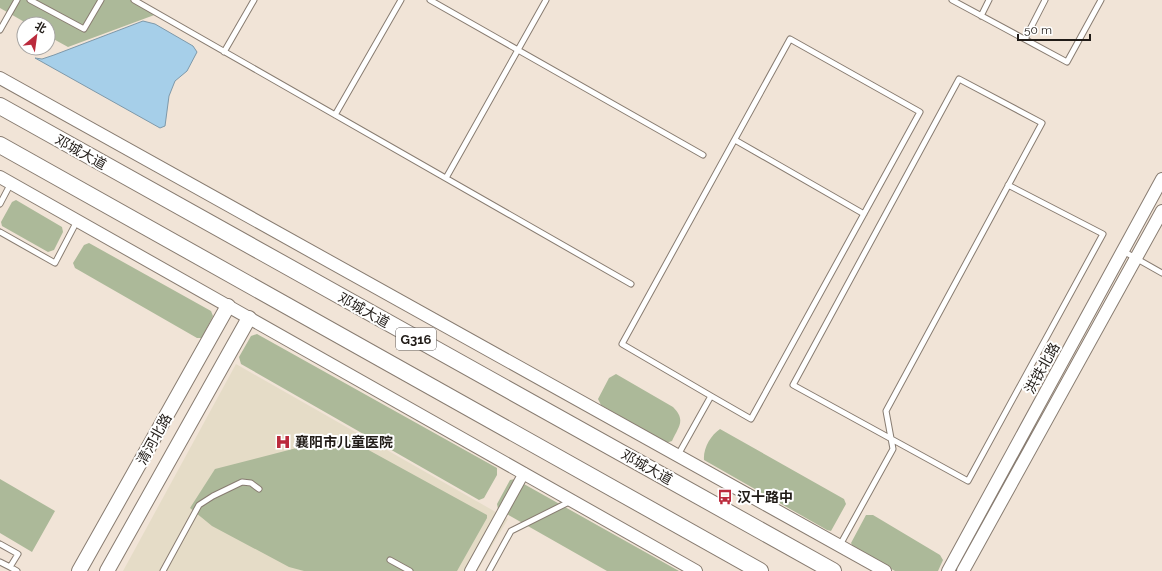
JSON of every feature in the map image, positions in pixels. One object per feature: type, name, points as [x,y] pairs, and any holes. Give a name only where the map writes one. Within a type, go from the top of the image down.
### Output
[{"type":"highway","name":"邓城大道","points":[[0,106],[833,571]]},
{"type":"highway","name":"G316","points":[[0,145],[760,571]]},
{"type":"main road","name":"清河北路","points":[[79,571],[228,306]]},
{"type":"main road","name":"清河北路","points":[[107,571],[249,318]]},
{"type":"street","points":[[0,78],[885,571]]},
{"type":"street","points":[[0,177],[696,571]]},
{"type":"street","name":"洪铁北路","points":[[948,571],[1162,179]]},
{"type":"street","name":"洪铁北路","points":[[963,571],[1162,211]]},
{"type":"street","points":[[470,571],[524,473]]},
{"type":"lane","points":[[0,30],[17,0]]},
{"type":"lane","points":[[30,0],[84,29],[101,0]]},
{"type":"lane","points":[[134,0],[631,284]]},
{"type":"lane","points":[[224,52],[254,0]]},
{"type":"lane","points":[[336,115],[401,0]]},
{"type":"lane","points":[[430,0],[703,155]]},
{"type":"lane","points":[[446,178],[546,0]]},
{"type":"lane","points":[[952,0],[1067,62],[1101,0]]},
{"type":"lane","points":[[981,16],[989,0]]},
{"type":"lane","points":[[1025,39],[1046,0]]},
{"type":"lane","points":[[790,39],[920,112],[864,214],[751,419],[622,344],[790,39]]},
{"type":"lane","points":[[840,546],[893,449],[892,439],[886,411],[1008,185],[1042,123],[959,79],[793,385],[892,439],[968,481],[1103,234],[1008,185]]},
{"type":"lane","points":[[734,140],[864,214]]},
{"type":"lane","points":[[0,204],[11,183]]},
{"type":"lane","points":[[0,232],[55,263],[77,220]]},
{"type":"lane","points":[[1123,251],[1162,273]]},
{"type":"lane","points":[[677,456],[711,396]]},
{"type":"lane","points":[[163,571],[199,505],[213,496],[242,482],[251,483],[259,489]]},
{"type":"lane","points":[[489,571],[511,530],[571,500]]},
{"type":"lane","points":[[0,544],[18,554],[10,567]]},
{"type":"lane","points":[[390,560],[410,571]]},
{"type":"lane","points":[[0,562],[17,571]]},
{"type":"shaded area","name":"襄阳市儿童医院","points":[[236,364],[508,519],[477,571],[123,571]]},
{"type":"green space","points":[[0,0],[134,0],[157,14],[68,47],[56,40],[56,16],[16,17],[0,8]]},
{"type":"green space","points":[[16,200],[62,227],[63,232],[54,250],[48,252],[2,226],[1,222],[12,202]]},
{"type":"green space","points":[[89,243],[211,311],[213,316],[202,338],[197,338],[75,268],[73,263],[84,245]]},
{"type":"green space","points":[[257,334],[497,468],[497,475],[484,498],[479,500],[241,364],[239,357],[251,336]]},
{"type":"green space","points":[[616,374],[673,407],[679,416],[680,423],[672,441],[666,443],[601,405],[598,399],[609,378]]},
{"type":"green space","points":[[720,429],[844,499],[846,504],[831,531],[704,460],[708,442]]},
{"type":"green space","points":[[343,436],[487,515],[487,518],[457,571],[304,571],[289,567],[212,526],[190,508],[215,469]]},
{"type":"green space","points":[[0,479],[55,511],[32,552],[0,533]]},
{"type":"green space","points":[[515,479],[679,571],[607,571],[498,509],[497,504],[510,480]]},
{"type":"green space","points":[[866,515],[873,515],[940,555],[943,560],[938,571],[895,571],[853,547],[851,543]]},
{"type":"water","points":[[143,21],[155,24],[193,46],[197,52],[187,71],[175,81],[169,96],[165,126],[160,128],[35,58],[42,59],[56,56],[56,54]]},
{"type":"place","name":"襄阳市儿童医院","points":[[283,442]]},
{"type":"place","name":"汉十路中","points":[[725,497]]}]
